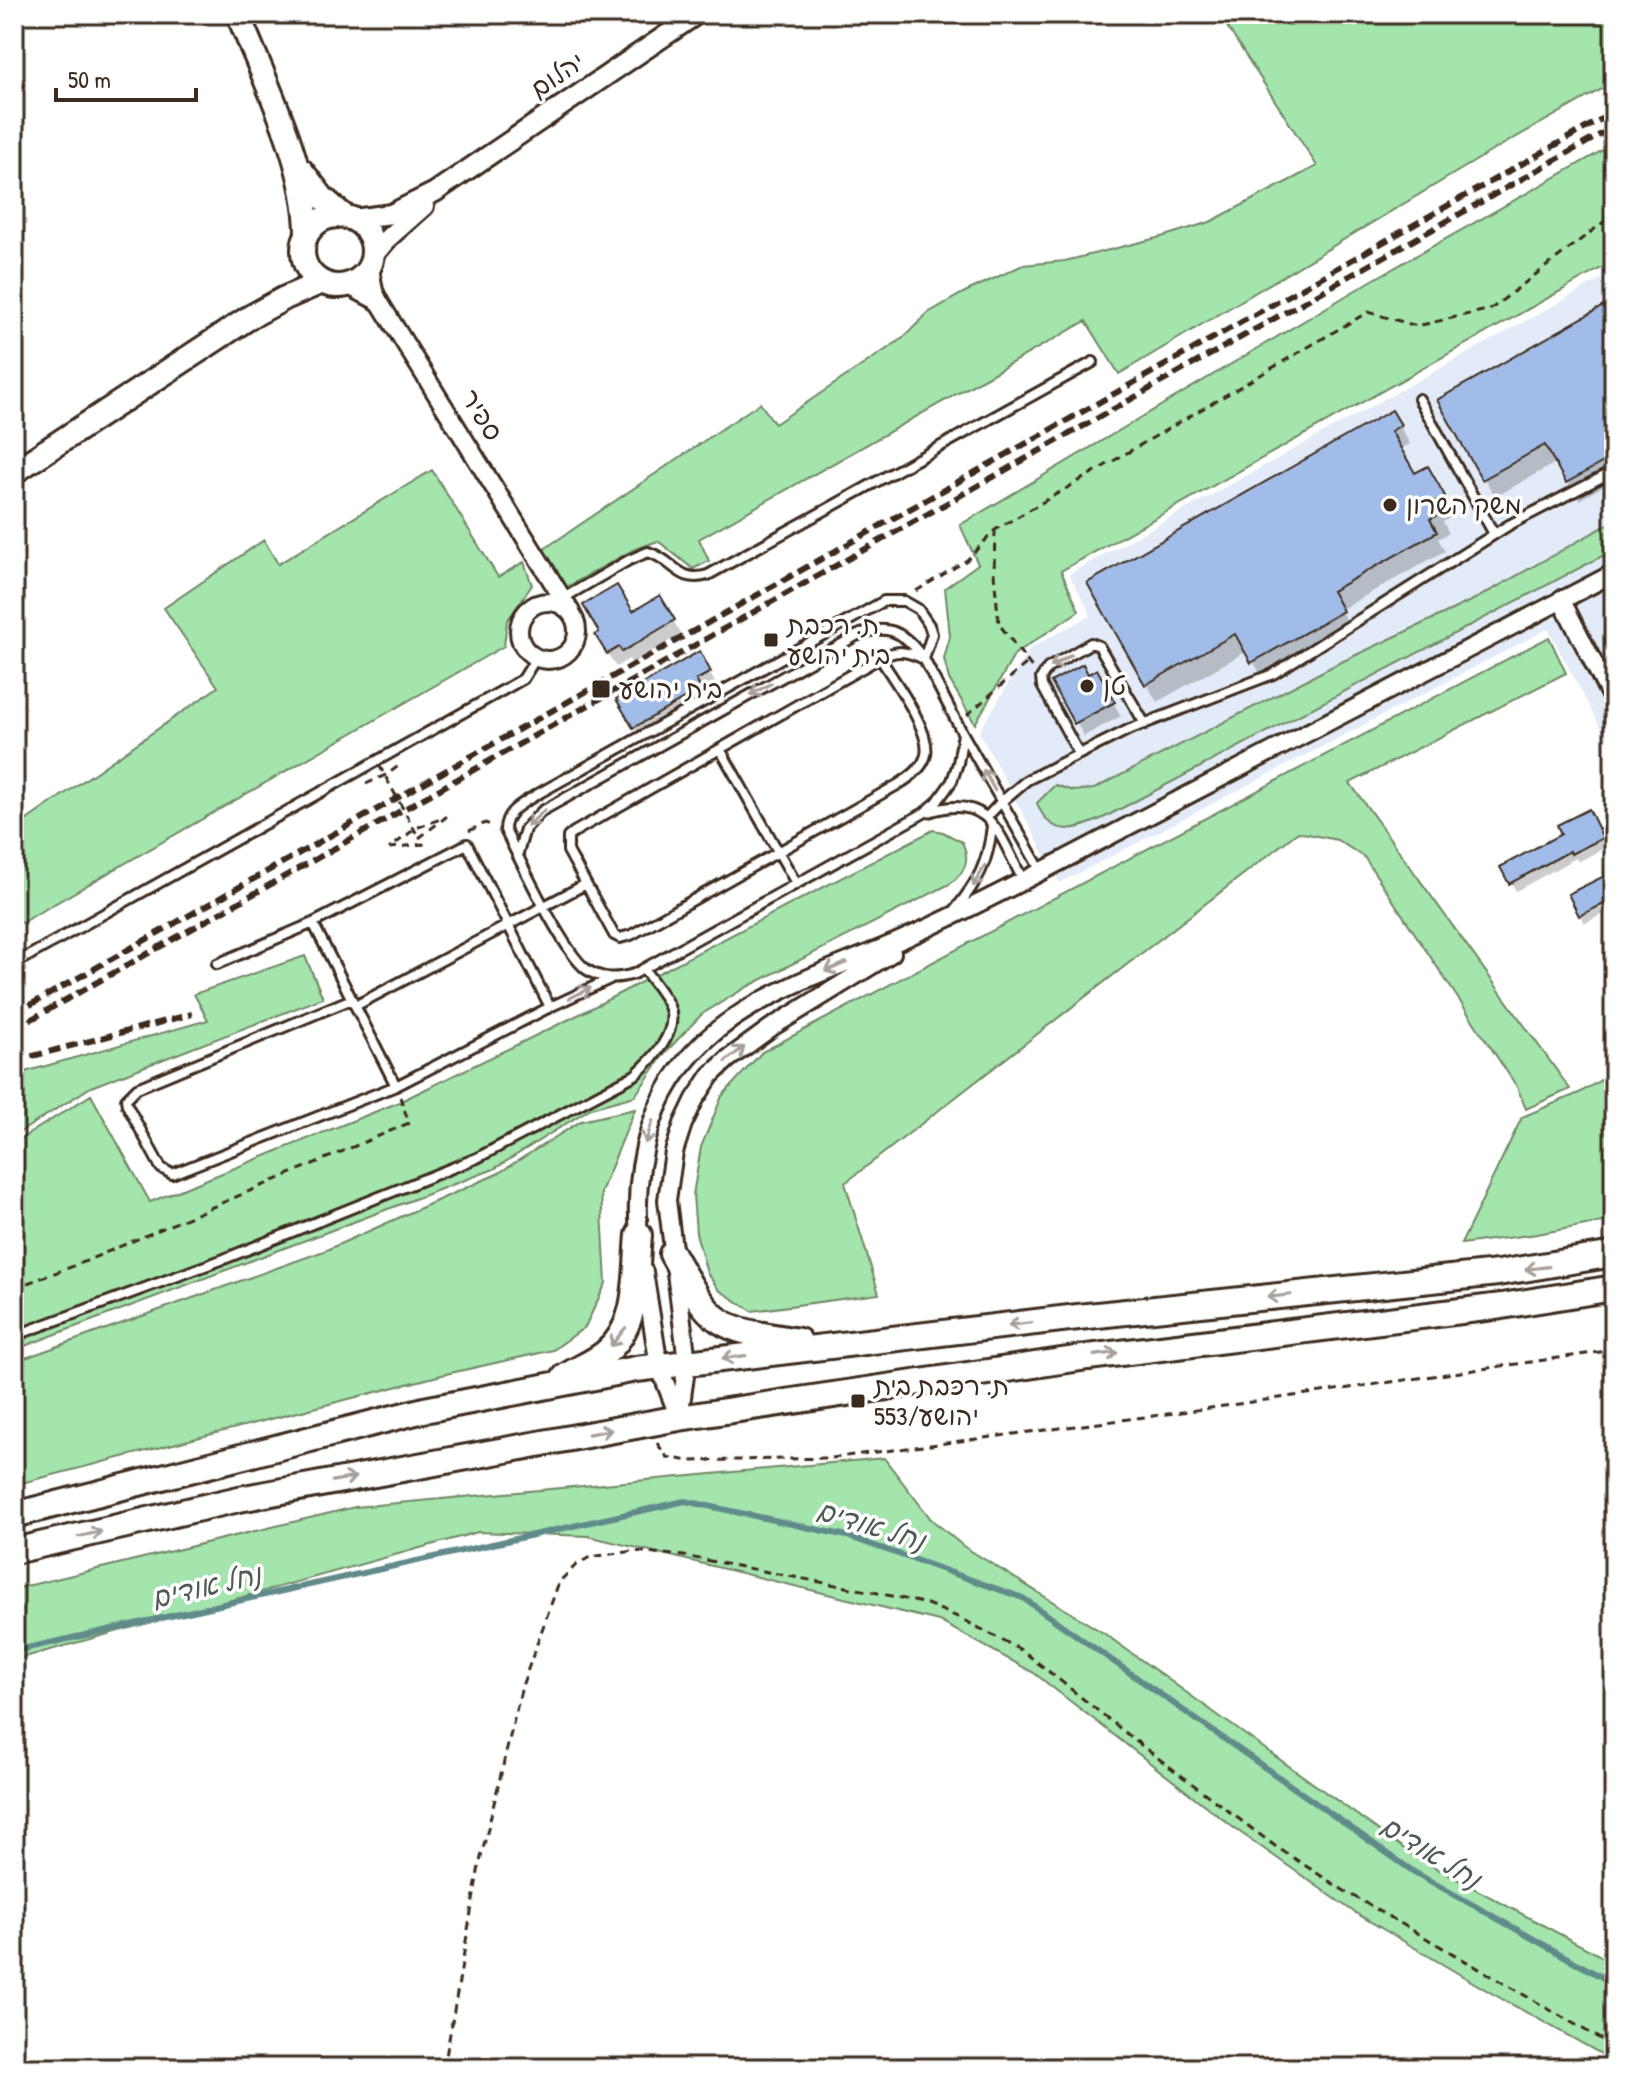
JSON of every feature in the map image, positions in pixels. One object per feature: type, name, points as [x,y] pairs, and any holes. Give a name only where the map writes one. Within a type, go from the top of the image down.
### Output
[{"type":"main road","points":[[238,14],[295,160],[305,197],[307,268],[322,282],[332,286],[347,285],[363,276],[372,262],[369,233],[313,187],[295,160]]},
{"type":"main road","points":[[250,317],[288,278],[305,243],[324,218],[349,218]]},
{"type":"main road","points":[[14,472],[250,317],[322,282]]},
{"type":"main road","points":[[553,1384],[605,1353],[628,1325],[633,1310],[639,1235]]},
{"type":"main road","points":[[672,1254],[698,1299],[709,1314],[724,1325],[738,1332],[829,1346]]},
{"type":"main road","points":[[14,1515],[364,1424],[553,1384],[659,1366],[1498,1273],[1614,1254]]},
{"type":"main road","points":[[14,1551],[239,1499],[679,1418],[1088,1357],[1502,1306],[1614,1288]]},
{"type":"street","name":"יהלום","points":[[349,218],[391,214],[450,182],[697,14]]},
{"type":"street","name":"יהלום","points":[[372,262],[389,237],[450,182]]},
{"type":"street","name":"ספיר","points":[[372,262],[374,291],[380,303],[563,604]]},
{"type":"street","name":"ספיר","points":[[347,285],[380,303]]},
{"type":"street","name":"ספיר","points":[[536,557],[542,587],[536,603]]},
{"type":"street","points":[[679,1418],[687,1362],[667,1200],[674,1152],[695,1099],[711,1075],[728,1059],[772,1027],[941,923],[1614,573]]},
{"type":"street","points":[[1561,599],[1614,703]]},
{"type":"street","points":[[536,603],[563,604],[577,629],[573,646],[560,658],[536,658],[521,645],[518,625],[536,603]]},
{"type":"street","points":[[679,1418],[659,1366],[639,1235],[637,1200],[645,1145],[668,1084],[688,1055],[708,1036],[759,1003],[797,983],[941,923]]},
{"type":"lane","points":[[563,604],[629,560],[648,552],[667,559],[686,577],[696,579],[708,575],[1093,362]]},
{"type":"lane","points":[[1419,399],[1494,534]]},
{"type":"lane","points":[[941,923],[980,876],[990,846],[990,821],[1001,802],[1027,780],[1145,724],[1273,674],[1494,534],[1614,471]]},
{"type":"lane","points":[[610,979],[586,969],[577,960],[505,830],[509,814],[536,795],[884,601],[899,601],[918,609],[932,634],[924,659]]},
{"type":"lane","points":[[517,855],[525,829],[542,811],[856,636],[885,628],[898,632],[910,641],[924,659],[1041,872]]},
{"type":"lane","points":[[1079,754],[1042,686],[1041,678],[1048,668],[1091,643],[1099,646],[1145,724]]},
{"type":"lane","points":[[880,658],[923,731],[926,758],[908,779],[625,937],[614,935],[568,851],[568,837],[720,749],[880,658],[895,650],[924,659]]},
{"type":"lane","points":[[15,965],[523,679],[536,658]]},
{"type":"lane","points":[[586,884],[509,927],[354,1002],[137,1088],[126,1099],[127,1105],[161,1168],[172,1174],[396,1086],[550,1007],[610,979],[644,969],[924,813],[937,802],[952,781],[963,734]]},
{"type":"lane","points":[[720,749],[796,883]]},
{"type":"lane","points":[[924,813],[947,806],[978,810],[990,821],[1023,881]]},
{"type":"lane","points":[[217,964],[313,923],[467,844],[550,1007]]},
{"type":"lane","points":[[313,923],[396,1086]]},
{"type":"lane","points":[[14,1336],[224,1259],[449,1170],[635,1075],[651,1061],[664,1041],[672,1019],[669,1007],[644,969]]},
{"type":"path","points":[[899,601],[967,560],[995,530],[1368,312],[1417,326],[1491,309],[1614,214]]},
{"type":"path","points":[[995,530],[994,574],[999,624],[1041,678]]},
{"type":"path","points":[[958,723],[1027,663]]},
{"type":"path","points":[[379,765],[419,838],[446,817],[416,828],[390,848],[423,844],[428,854]]},
{"type":"path","points":[[462,835],[485,823],[505,830]]},
{"type":"path","points":[[14,1288],[79,1264],[409,1123],[396,1086]]},
{"type":"path","points":[[645,1424],[667,1457],[689,1461],[831,1458],[1175,1413],[1614,1350]]},
{"type":"path","points":[[444,2068],[479,1866],[522,1686],[559,1582],[576,1565],[590,1557],[634,1551],[684,1556],[878,1593],[927,1604],[960,1618],[1023,1651],[1275,1846],[1343,1890],[1614,2047]]},
{"type":"shaded area","points":[[1614,272],[1614,753],[1548,629],[1060,883],[979,732],[1030,648],[1091,615],[1069,574]]},
{"type":"green space","points":[[1219,14],[1614,14],[1614,82],[1497,148],[1119,374],[1086,321],[699,539],[709,561],[693,569],[658,541],[633,550],[565,588],[544,549],[760,403],[775,424],[903,338],[928,313],[963,293],[1023,265],[1065,261],[1210,222],[1317,166]]},
{"type":"green space","points":[[1614,144],[1614,261],[1061,571],[1079,611],[1015,654],[975,724],[949,679],[944,659],[950,636],[945,588],[978,564],[960,525],[1371,281]]},
{"type":"green space","points":[[432,470],[498,577],[524,562],[532,585],[507,621],[504,646],[14,927],[14,829],[218,687],[164,608],[264,540],[278,564]]},
{"type":"green space","points":[[1614,521],[1614,550],[1105,817],[1085,826],[1066,829],[1050,823],[1043,815],[1037,803],[1055,785],[1073,791],[1094,789],[1335,665],[1477,598]]},
{"type":"green space","points":[[1549,637],[1566,673],[1350,783],[1570,1089],[1526,1109],[1517,1087],[1364,857],[1337,840],[1298,832],[845,1183],[879,1294],[752,1311],[719,1290],[707,1273],[696,1233],[693,1195],[701,1147],[722,1096],[762,1052]]},
{"type":"green space","points":[[933,830],[962,842],[966,860],[955,880],[747,987],[702,1014],[665,1053],[635,1096],[591,1108],[494,1169],[14,1350],[14,1143],[91,1095],[150,1202],[397,1103],[584,1012]]},
{"type":"green space","points":[[305,956],[323,998],[91,1087],[14,1136],[14,1075],[208,1020],[194,994]]},
{"type":"green space","points":[[1614,1072],[1614,1220],[1461,1244],[1522,1117],[1579,1093]]},
{"type":"green space","points":[[635,1109],[601,1192],[606,1283],[585,1327],[553,1350],[446,1374],[14,1485],[14,1362],[324,1251],[497,1174],[581,1121]]},
{"type":"green space","points":[[884,1458],[931,1519],[963,1546],[1105,1634],[1417,1858],[1614,1963],[1614,2061],[1354,1912],[1234,1828],[1034,1673],[939,1621],[588,1536],[478,1532],[14,1660],[14,1589],[355,1507]]},
{"type":"building","points":[[1614,300],[1614,456],[1566,483],[1545,445],[1482,480],[1437,400]]},
{"type":"building","points":[[1392,410],[1401,425],[1391,431],[1415,473],[1428,466],[1445,496],[1434,502],[1440,514],[1430,519],[1437,532],[1332,591],[1343,611],[1251,663],[1235,634],[1145,685],[1087,583]]},
{"type":"building","points":[[617,585],[633,611],[660,595],[675,620],[622,652],[619,647],[607,654],[595,635],[599,632],[583,605]]},
{"type":"building","points":[[700,651],[711,672],[696,680],[701,689],[633,728],[616,699]]},
{"type":"building","points":[[1083,664],[1088,674],[1097,669],[1115,702],[1074,724],[1051,682]]},
{"type":"building","points":[[1589,809],[1603,838],[1571,854],[1570,851],[1509,884],[1500,867],[1561,834],[1557,825]]},
{"type":"building","points":[[1614,871],[1614,899],[1579,916],[1568,894]]},
{"type":"waterway","name":"נחל אודים","points":[[14,1651],[685,1501],[847,1536],[1023,1598],[1414,1872],[1614,1984]]},
{"type":"railway","points":[[14,1014],[1614,112]]},
{"type":"railway","points":[[14,1029],[1614,127]]},
{"type":"railway","points":[[14,1061],[192,1014]]},
{"type":"place","name":"משק השרון","points":[[1390,505]]},
{"type":"place","name":"ת. רכבת בית יהושע","points":[[771,640]]},
{"type":"place","name":"טן","points":[[1087,686]]},
{"type":"place","name":"בית יהושע","points":[[601,689]]},
{"type":"place","name":"ת. רכבת בית יהושע/553","points":[[858,1401]]}]
